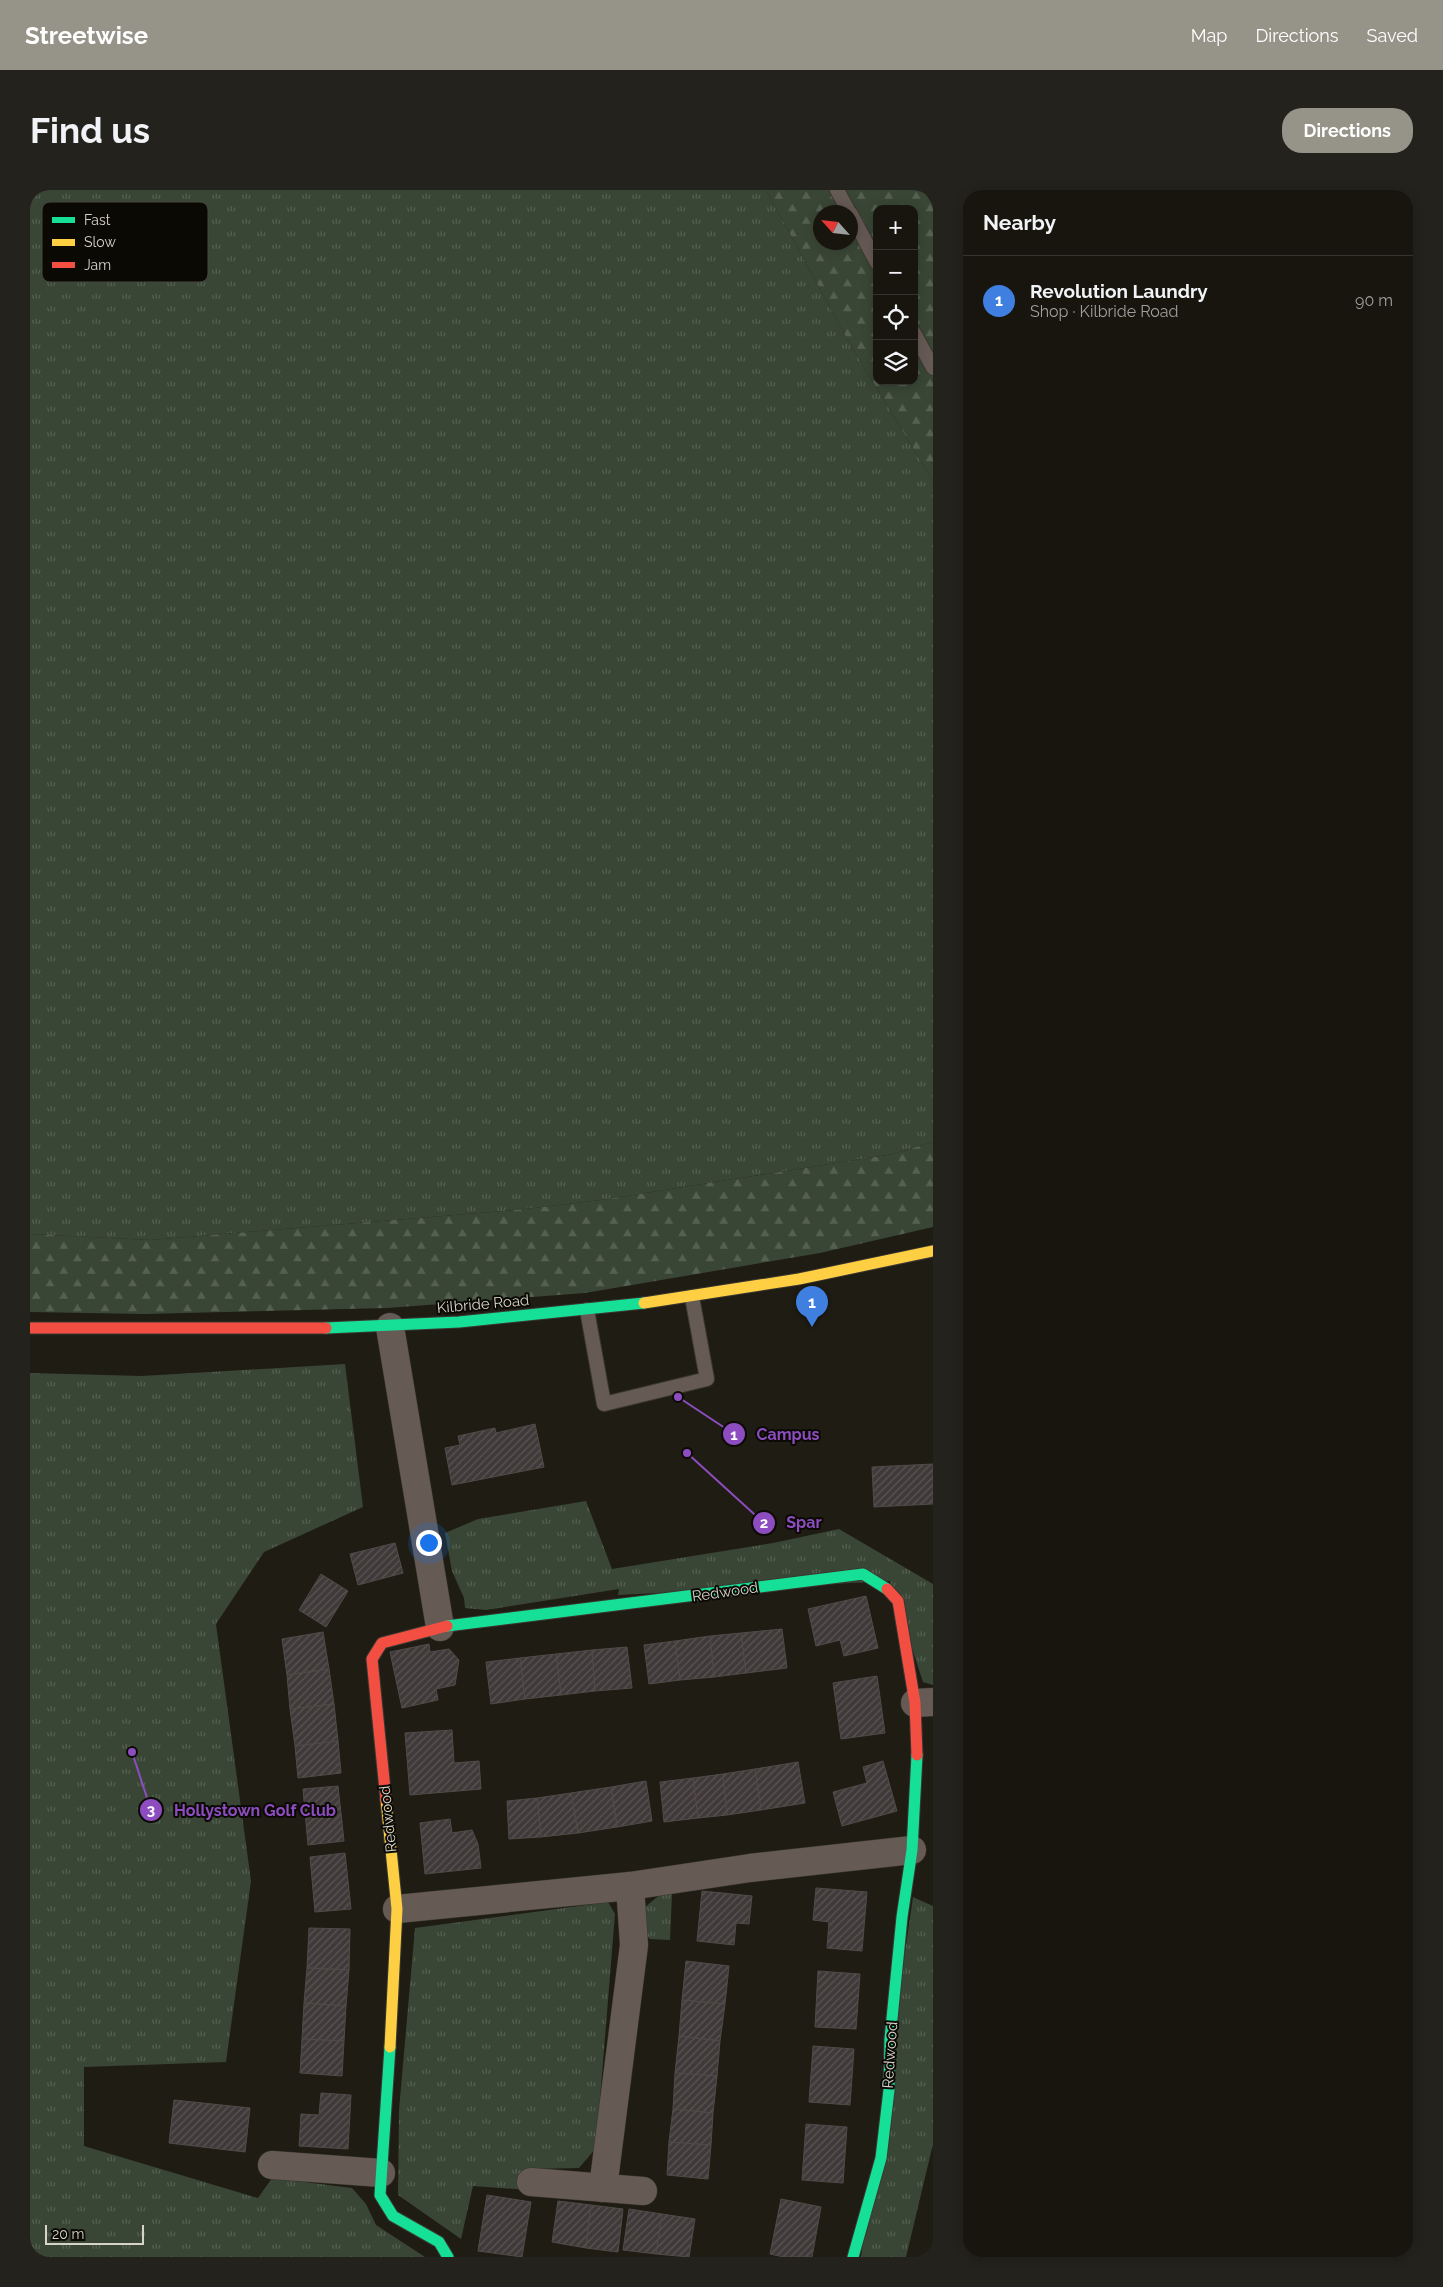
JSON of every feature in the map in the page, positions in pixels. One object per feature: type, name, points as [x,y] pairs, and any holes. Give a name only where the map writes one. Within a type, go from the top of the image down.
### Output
[{"type":"street","name":"Kilbride Road","points":[[30,1328],[156,1330],[390,1327],[587,1310],[692,1297],[872,1266],[933,1251]]},
{"type":"street","points":[[390,1327],[440,1627]]},
{"type":"street","name":"Redwood","points":[[448,2257],[439,2242],[393,2216],[380,2195],[396,1966],[397,1909],[372,1660],[382,1643],[440,1627],[863,1574],[884,1586],[898,1602],[924,1703],[912,1850],[902,1917],[890,2039],[889,2090],[880,2158],[853,2257]]},
{"type":"street","points":[[397,1909],[630,1886],[750,1868],[912,1850]]},
{"type":"street","points":[[603,2188],[634,1945],[630,1886]]},
{"type":"street","points":[[272,2165],[381,2173]]},
{"type":"street","points":[[531,2182],[642,2191]]},
{"type":"lane","points":[[837,190],[845,205]]},
{"type":"lane","points":[[858,229],[873,256]]},
{"type":"lane","points":[[918,340],[933,368]]},
{"type":"lane","points":[[587,1310],[604,1404],[708,1379],[692,1297]]},
{"type":"green space","points":[[30,190],[766,190],[873,385],[875,385],[933,481],[933,1142],[893,1154],[601,1200],[516,1210],[150,1240],[30,1234]]},
{"type":"green space","points":[[766,190],[923,190],[933,205],[933,481],[875,385],[918,385],[918,205],[873,205],[873,382],[850,344]]},
{"type":"green space","points":[[933,1142],[933,1227],[820,1253],[585,1293],[387,1308],[144,1314],[30,1312],[30,1234],[150,1240],[516,1210],[601,1200],[893,1154]]},
{"type":"green space","points":[[345,1364],[363,1507],[264,1552],[216,1624],[251,1881],[226,2062],[84,2067],[84,2146],[258,2198],[272,2178],[352,2188],[366,2204],[376,2225],[425,2257],[30,2257],[30,1373],[142,1376]]},
{"type":"green space","points":[[586,1501],[612,1569],[773,1543],[839,1529],[933,1584],[933,1685],[923,1682],[890,1581],[618,1595],[619,1589],[486,1610],[465,1608],[464,1598],[452,1571],[445,1533],[478,1519]]},
{"type":"green space","points":[[661,1894],[672,1894],[670,1940],[650,1939],[644,1934],[645,1907]]},
{"type":"green space","points":[[913,1897],[933,1906],[933,2144],[906,2257],[861,2257]]},
{"type":"green space","points":[[608,1902],[615,1914],[596,2148],[579,2168],[532,2169],[528,2190],[473,2186],[461,2239],[398,2195],[399,2110],[415,1928]]},
{"type":"building","points":[[535,1424],[544,1467],[452,1485],[445,1448],[460,1445],[458,1436],[495,1428],[496,1433]]},
{"type":"building","points":[[933,1464],[933,1504],[874,1507],[872,1467]]},
{"type":"building","points":[[395,1543],[403,1573],[358,1585],[350,1554]]},
{"type":"building","points":[[321,1574],[348,1591],[326,1627],[299,1610]]},
{"type":"building","points":[[866,1596],[878,1648],[844,1656],[840,1640],[816,1646],[808,1609]]},
{"type":"building","points":[[782,1629],[787,1668],[746,1673],[741,1633]]},
{"type":"building","points":[[323,1632],[329,1669],[287,1675],[282,1639]]},
{"type":"building","points":[[741,1633],[746,1673],[714,1677],[710,1636]]},
{"type":"building","points":[[710,1636],[714,1677],[680,1680],[675,1641]]},
{"type":"building","points":[[675,1641],[680,1680],[649,1684],[644,1645]]},
{"type":"building","points":[[429,1644],[430,1652],[449,1649],[459,1660],[455,1685],[436,1689],[438,1700],[402,1708],[390,1652]]},
{"type":"building","points":[[627,1647],[632,1688],[595,1691],[592,1650]]},
{"type":"building","points":[[592,1650],[595,1691],[561,1695],[556,1654]]},
{"type":"building","points":[[556,1654],[561,1695],[525,1699],[520,1658]]},
{"type":"building","points":[[520,1658],[525,1699],[491,1704],[486,1662]]},
{"type":"building","points":[[329,1669],[334,1704],[290,1709],[287,1675]]},
{"type":"building","points":[[877,1676],[885,1733],[841,1739],[833,1683]]},
{"type":"building","points":[[334,1704],[338,1741],[295,1746],[290,1709]]},
{"type":"building","points":[[452,1730],[454,1763],[479,1761],[481,1789],[410,1795],[405,1733]]},
{"type":"building","points":[[338,1741],[341,1773],[298,1778],[295,1746]]},
{"type":"building","points":[[883,1761],[897,1811],[842,1826],[833,1792],[867,1783],[863,1767]]},
{"type":"building","points":[[798,1762],[805,1803],[761,1810],[755,1769]]},
{"type":"building","points":[[755,1769],[761,1810],[727,1815],[723,1774]]},
{"type":"building","points":[[723,1774],[727,1815],[698,1818],[693,1778]]},
{"type":"building","points":[[693,1778],[698,1818],[664,1822],[660,1782]]},
{"type":"building","points":[[646,1781],[652,1821],[617,1827],[611,1787]]},
{"type":"building","points":[[338,1786],[344,1841],[308,1845],[303,1789]]},
{"type":"building","points":[[611,1787],[617,1827],[578,1833],[571,1793]]},
{"type":"building","points":[[571,1793],[578,1833],[541,1837],[537,1798]]},
{"type":"building","points":[[537,1798],[541,1837],[509,1839],[507,1801]]},
{"type":"building","points":[[450,1819],[452,1833],[472,1830],[478,1844],[481,1868],[425,1874],[420,1823]]},
{"type":"building","points":[[345,1853],[351,1909],[315,1912],[310,1857]]},
{"type":"building","points":[[816,1888],[867,1892],[862,1951],[827,1948],[829,1922],[813,1920]]},
{"type":"building","points":[[702,1891],[752,1896],[749,1924],[736,1923],[734,1945],[697,1941]]},
{"type":"building","points":[[309,1928],[350,1929],[349,1970],[307,1968]]},
{"type":"building","points":[[686,1961],[729,1966],[725,2004],[682,2000]]},
{"type":"building","points":[[307,1968],[349,1970],[346,2006],[304,2003]]},
{"type":"building","points":[[818,1971],[860,1974],[856,2029],[815,2027]]},
{"type":"building","points":[[682,2000],[725,2004],[720,2041],[679,2036]]},
{"type":"building","points":[[304,2003],[346,2006],[344,2041],[302,2039]]},
{"type":"building","points":[[679,2036],[720,2041],[717,2076],[675,2073]]},
{"type":"building","points":[[302,2039],[344,2041],[342,2076],[300,2073]]},
{"type":"building","points":[[813,2046],[854,2049],[850,2105],[809,2102]]},
{"type":"building","points":[[675,2073],[717,2076],[713,2113],[673,2109]]},
{"type":"building","points":[[321,2093],[351,2095],[348,2149],[299,2146],[301,2114],[319,2115]]},
{"type":"building","points":[[174,2100],[250,2108],[245,2152],[169,2143]]},
{"type":"building","points":[[673,2109],[713,2113],[711,2145],[669,2142]]},
{"type":"building","points":[[806,2124],[847,2127],[843,2183],[802,2180]]},
{"type":"building","points":[[669,2142],[711,2145],[708,2179],[667,2175]]},
{"type":"building","points":[[487,2195],[531,2202],[522,2257],[478,2251]]},
{"type":"building","points":[[781,2199],[821,2207],[812,2257],[784,2257],[770,2254]]},
{"type":"building","points":[[558,2201],[591,2205],[586,2248],[552,2242]]},
{"type":"building","points":[[591,2205],[623,2209],[618,2252],[586,2248]]},
{"type":"building","points":[[629,2209],[662,2214],[656,2254],[623,2250]]},
{"type":"building","points":[[662,2214],[695,2219],[689,2257],[656,2254]]},
{"type":"traffic: fast","points":[[326,1328],[459,1322],[644,1303]]},
{"type":"traffic: fast","points":[[447,1626],[863,1574],[887,1589]]},
{"type":"traffic: fast","points":[[853,2257],[881,2158],[889,2090],[890,2039],[902,1917],[912,1850],[917,1755]]},
{"type":"traffic: fast","points":[[390,2047],[380,2195],[393,2216],[439,2242],[448,2257]]},
{"type":"traffic: slow","points":[[644,1303],[799,1279],[933,1251]]},
{"type":"traffic: slow","points":[[386,1800],[397,1909],[390,2047]]},
{"type":"traffic: jam","points":[[30,1328],[326,1328]]},
{"type":"traffic: jam","points":[[887,1589],[898,1601],[915,1703],[917,1755]]},
{"type":"traffic: jam","points":[[386,1800],[372,1659],[382,1643],[447,1626]]},
{"type":"place","name":"Revolution Laundry","points":[[812,1327]]},
{"type":"place","name":"Campus","points":[[678,1397]]},
{"type":"place","name":"Spar","points":[[687,1453]]},
{"type":"place","name":"Hollystown Golf Club","points":[[132,1752]]}]
